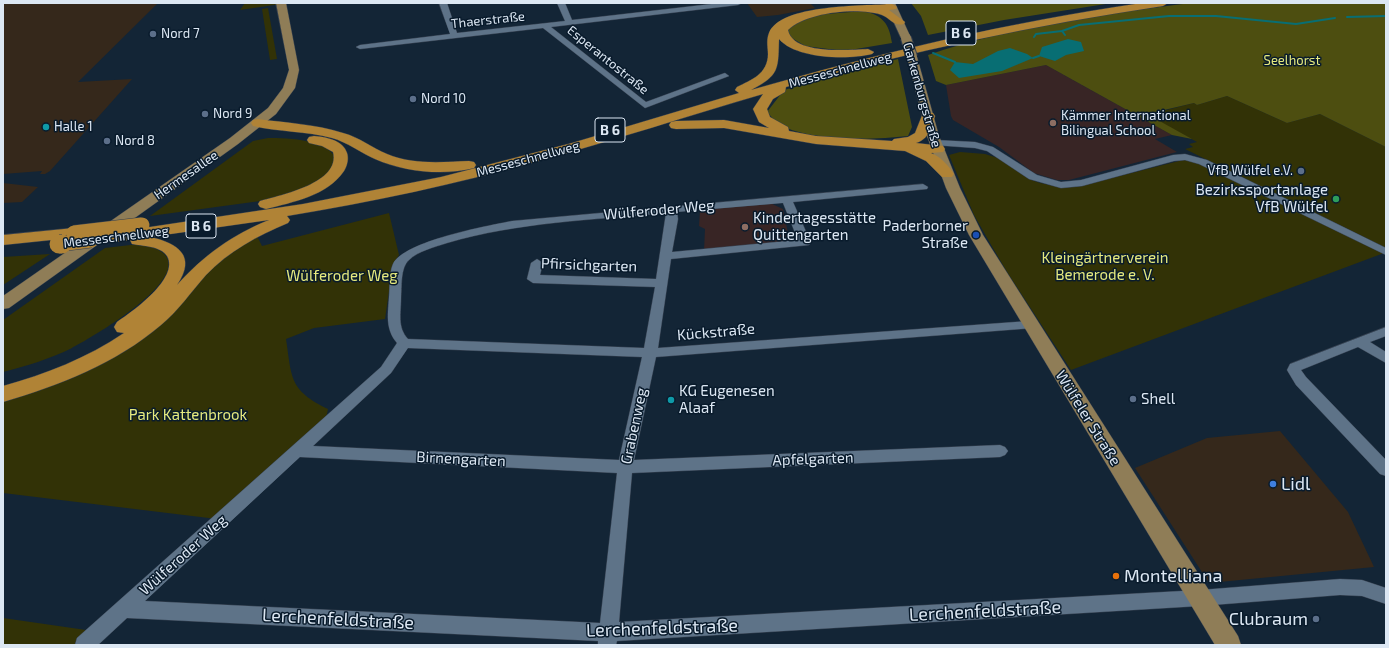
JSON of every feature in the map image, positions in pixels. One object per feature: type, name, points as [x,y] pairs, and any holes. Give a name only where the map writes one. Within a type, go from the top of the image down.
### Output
[{"type":"highway","name":"Messeschnellweg","points":[[3,240],[142,225],[237,212],[380,187],[483,164],[602,132],[884,51],[993,26],[1133,3]]},
{"type":"highway","name":"Messeschnellweg","points":[[3,249],[122,237],[241,220],[380,194],[485,171],[608,138],[796,81],[987,32],[1093,13],[1163,3]]},
{"type":"highway","points":[[737,93],[761,79],[769,72],[774,59],[774,33],[778,27],[786,21],[817,12],[891,5]]},
{"type":"highway","points":[[884,51],[841,54],[819,52],[792,44],[782,32],[784,25],[803,16],[828,11],[870,6],[886,13],[900,22]]},
{"type":"highway","points":[[796,81],[776,91],[762,104],[761,115],[772,126],[785,131],[817,138],[892,144],[923,153],[931,158],[950,181]]},
{"type":"highway","points":[[892,144],[918,138],[924,132],[928,116]]},
{"type":"highway","points":[[608,138],[659,127],[704,123],[739,126],[816,140],[937,146]]},
{"type":"highway","points":[[253,128],[329,133],[353,142],[383,158],[412,166],[431,167],[483,164]]},
{"type":"highway","points":[[237,212],[314,189],[331,177],[341,162],[338,150],[334,146],[321,141],[253,128]]},
{"type":"highway","points":[[3,394],[31,386],[72,370],[128,339],[166,309],[201,270],[216,256],[246,236],[290,217],[380,194]]},
{"type":"highway","points":[[3,381],[61,361],[98,343],[128,324],[163,293],[171,283],[178,268],[178,262],[174,252],[163,244],[122,237]]},
{"type":"main road","name":"Hermesallee","points":[[3,304],[253,128],[282,99],[289,88],[294,70],[281,3]]},
{"type":"main road","name":"Garkenburgstraße","points":[[891,5],[906,38],[937,146],[950,181]]},
{"type":"main road","name":"Wülfeler Straße","points":[[950,181],[976,236],[1029,325],[1229,645]]},
{"type":"street","points":[[443,3],[454,36]]},
{"type":"street","points":[[561,3],[570,22]]},
{"type":"street","points":[[660,3],[666,12]]},
{"type":"street","name":"Thaerstraße","points":[[360,47],[666,12],[701,5],[738,3]]},
{"type":"street","name":"Esperantostraße","points":[[545,26],[645,105],[725,76]]},
{"type":"street","points":[[937,146],[984,151],[1009,160],[1033,178],[1071,186],[1173,158],[1186,157],[1203,162],[1386,252]]},
{"type":"street","name":"Wülferoder Weg","points":[[84,645],[386,370],[404,343],[396,335],[393,318],[399,264],[405,256],[416,250],[452,238],[512,224],[786,198],[923,187]]},
{"type":"street","points":[[665,256],[805,243],[786,198]]},
{"type":"street","name":"Grabenweg","points":[[608,639],[625,467],[650,353],[660,283],[672,219],[671,209]]},
{"type":"street","name":"Pfirsichgarten","points":[[537,263],[533,279],[660,283]]},
{"type":"street","name":"Kückstraße","points":[[404,343],[650,353],[902,333],[1029,325]]},
{"type":"street","points":[[1386,331],[1295,367],[1294,370],[1301,381],[1386,470]]},
{"type":"street","points":[[1360,342],[1386,358]]},
{"type":"street","name":"Birnengarten","points":[[297,451],[625,467]]},
{"type":"street","name":"Apfelgarten","points":[[625,467],[1000,451]]},
{"type":"street","name":"Lerchenfeldstraße","points":[[124,609],[608,639],[1340,587],[1362,588],[1386,596]]},
{"type":"shaded area","name":"Halle 1","points":[[3,3],[158,3],[78,82],[132,79],[50,171],[45,174],[40,174],[42,171],[3,174]]},
{"type":"shaded area","points":[[747,3],[810,3],[815,8],[778,15],[757,17]]},
{"type":"shaded area","points":[[1068,39],[1081,42],[1084,51],[1066,55],[1055,61],[1039,56],[1042,47]]},
{"type":"shaded area","points":[[1010,48],[1027,54],[1033,58],[1002,71],[959,78],[950,70],[955,62],[973,64],[998,51]]},
{"type":"shaded area","name":"Kämmer International Bilingual School","points":[[1046,65],[1172,135],[1155,139],[1177,152],[1069,180],[1057,180],[1034,173],[999,147],[953,120],[946,85]]},
{"type":"shaded area","points":[[3,183],[38,187],[22,202],[3,203]]},
{"type":"shaded area","name":"Kindertagesstätte Quittengarten","points":[[770,203],[783,209],[790,243],[704,251],[705,229],[699,226],[700,210]]},
{"type":"shaded area","points":[[1280,431],[1348,512],[1374,567],[1209,583],[1135,468],[1207,438]]},
{"type":"green space","points":[[245,3],[281,3],[281,4],[240,10]]},
{"type":"green space","points":[[911,3],[1112,3],[1004,20],[928,35],[921,16]]},
{"type":"green space","name":"Seelhorst","points":[[1191,3],[1386,3],[1386,147],[1320,114],[1287,123],[1227,96],[1197,105],[1194,103],[1147,114],[1192,139],[1172,135],[1046,65],[946,85],[936,81],[928,55],[992,36],[1058,22]]},
{"type":"green space","points":[[268,8],[277,59],[270,60],[262,9]]},
{"type":"green space","points":[[864,11],[876,15],[884,21],[889,30],[892,43],[844,51],[805,46],[787,35],[788,27],[813,15]]},
{"type":"green space","points":[[898,59],[912,127],[908,136],[860,139],[826,137],[793,131],[780,125],[767,112],[784,90]]},
{"type":"green space","name":"Bezirkssportanlage VfB Wülfel","points":[[1227,96],[1287,123],[1320,114],[1386,147],[1386,248],[1185,149],[1193,147],[1189,144],[1197,142],[1147,115],[1194,103],[1197,105]]},
{"type":"green space","points":[[268,138],[298,140],[319,145],[334,155],[337,163],[323,180],[275,199],[150,216],[253,141]]},
{"type":"green space","name":"Kleingärtnerverein Bemerode e. V.","points":[[960,152],[985,154],[1001,159],[1029,179],[1040,183],[1062,187],[1076,187],[1187,159],[1201,163],[1384,253],[1071,370],[1007,272],[974,215],[949,155]]},
{"type":"green space","name":"Park Kattenbrook","points":[[389,213],[399,255],[393,264],[385,319],[314,328],[286,339],[290,364],[295,382],[306,396],[328,409],[326,418],[217,519],[3,493],[3,394],[72,370],[174,301],[255,232],[262,246]]},
{"type":"green space","points":[[139,244],[162,252],[169,265],[163,280],[148,297],[105,328],[72,348],[38,362],[3,372],[3,320],[105,248]]},
{"type":"green space","points":[[50,254],[3,285],[3,257]]},
{"type":"green space","points":[[3,618],[93,631],[78,645],[3,645]]},
{"type":"waterway","points":[[1062,31],[1079,25],[1169,16],[1216,16],[1296,24],[1335,18]]},
{"type":"waterway","points":[[1347,17],[1386,16]]},
{"type":"waterway","points":[[1034,37],[1036,34],[1062,31]]},
{"type":"waterway","points":[[1062,31],[1065,35]]},
{"type":"waterway","points":[[933,53],[955,62]]},
{"type":"waterway","points":[[1033,58],[1039,56]]},
{"type":"place","name":"Nord 7","points":[[153,34]]},
{"type":"place","name":"Nord 10","points":[[413,99]]},
{"type":"place","name":"Nord 9","points":[[205,114]]},
{"type":"place","name":"Kämmer International Bilingual School","points":[[1053,123]]},
{"type":"place","name":"Halle 1","points":[[46,127]]},
{"type":"place","name":"Nord 8","points":[[107,141]]},
{"type":"place","name":"VfB Wülfel e.V.","points":[[1301,171]]},
{"type":"place","name":"Bezirkssportanlage VfB Wülfel","points":[[1336,199]]},
{"type":"place","name":"Kindertagesstätte Quittengarten","points":[[745,227]]},
{"type":"place","name":"Paderborner Straße","points":[[976,235]]},
{"type":"place","name":"Shell","points":[[1133,399]]},
{"type":"place","name":"KG Eugenesen Alaaf","points":[[671,400]]},
{"type":"place","name":"Lidl","points":[[1273,484]]},
{"type":"place","name":"Montelliana","points":[[1116,576]]},
{"type":"place","name":"Clubraum","points":[[1316,619]]}]
